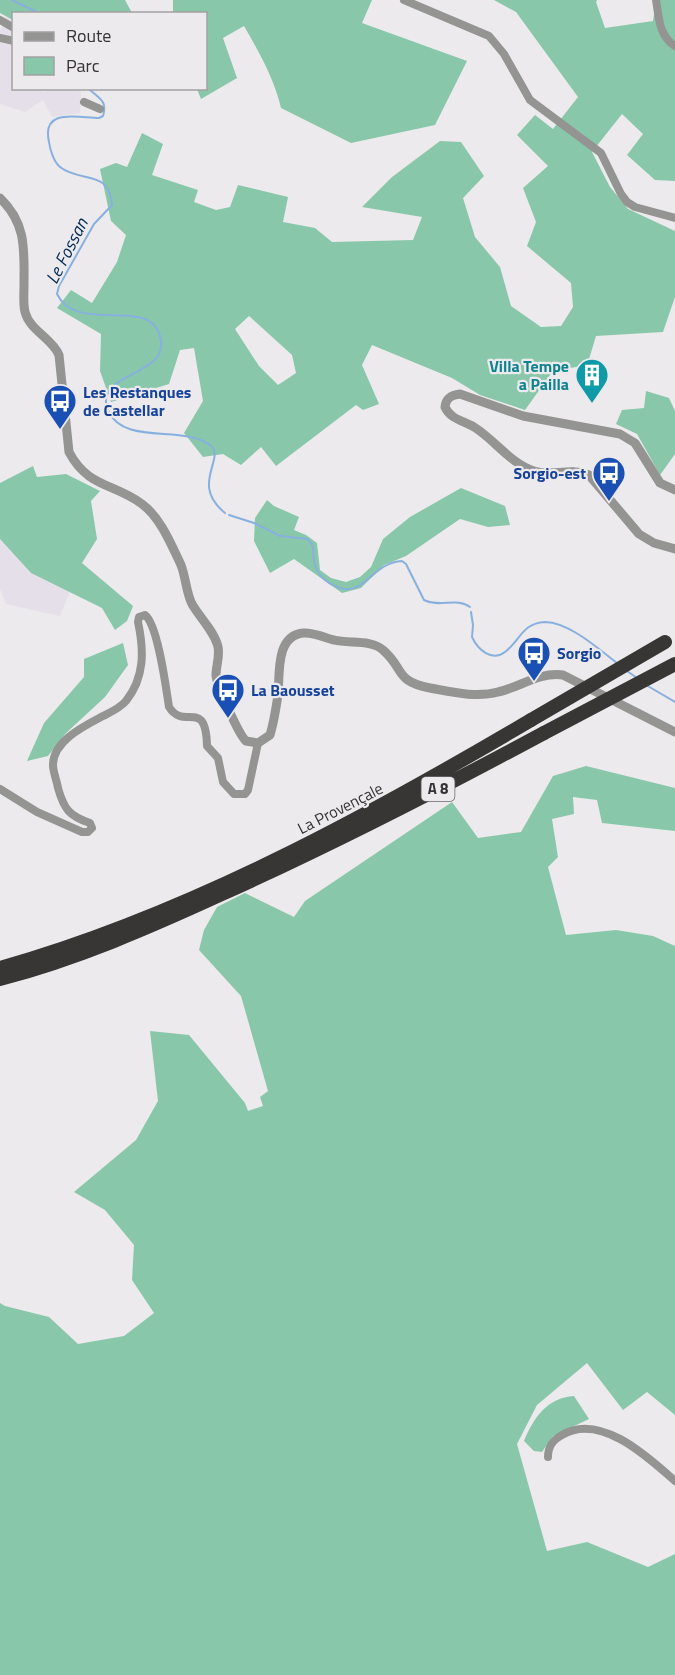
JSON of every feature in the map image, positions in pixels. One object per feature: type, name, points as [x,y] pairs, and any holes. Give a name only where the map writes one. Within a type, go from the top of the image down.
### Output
[{"type":"highway","name":"La Provençale","points":[[328,839],[670,639]]},
{"type":"highway","name":"La Provençale","points":[[0,979],[104,944],[201,899],[544,733],[675,664]]},
{"type":"highway","name":"La Provençale","points":[[0,968],[88,940],[201,899]]},
{"type":"street","points":[[404,0],[489,36],[504,54],[530,100],[601,153],[627,202],[634,207],[675,219]]},
{"type":"street","points":[[656,0],[664,37],[675,46]]},
{"type":"street","points":[[84,102],[100,109]]},
{"type":"street","points":[[0,198],[14,215],[22,233],[26,314],[32,326],[57,348],[69,452],[76,465],[86,474],[140,502],[156,518],[181,566],[192,604],[215,639],[218,647],[216,677],[237,729],[246,741],[258,743],[270,735],[281,653],[292,638],[301,633],[376,646],[383,650],[411,684],[439,690],[485,695],[545,675],[563,675],[675,732]]},
{"type":"street","points":[[675,490],[660,483],[635,443],[615,432],[523,416],[460,394],[452,395],[446,400],[445,407],[449,414],[474,427],[520,464],[535,472],[579,471],[589,474],[639,534],[654,543],[675,549]]},
{"type":"street","points":[[0,789],[37,812],[82,832],[88,832],[92,828],[90,823],[75,818],[64,805],[53,767],[54,758],[64,741],[126,701],[140,670],[143,656],[138,622],[139,617],[145,615],[150,619],[156,639],[169,707],[179,716],[198,717],[204,722],[207,729],[207,746],[218,758],[223,782],[234,794],[245,794],[248,790],[258,743]]},
{"type":"street","points":[[548,1457],[550,1445],[564,1433],[584,1428],[600,1430],[623,1442],[675,1481]]},
{"type":"shaded area","points":[[6,16],[12,19],[12,90],[44,92],[46,90],[76,90],[81,92],[80,113],[52,117],[43,100],[25,112],[0,104],[0,31]]},
{"type":"shaded area","points":[[0,539],[31,573],[70,591],[60,616],[6,604],[0,589]]},
{"type":"green space","points":[[0,0],[125,0],[131,12],[12,12],[12,19],[0,13]]},
{"type":"green space","points":[[173,0],[372,0],[362,23],[467,61],[435,125],[351,143],[281,108],[270,76],[244,26],[223,38],[237,78],[201,99],[197,90],[207,90],[207,12],[173,12]]},
{"type":"green space","points":[[494,0],[597,0],[605,28],[653,21],[656,0],[675,0],[675,181],[655,180],[627,155],[643,134],[622,114],[592,152],[610,187],[628,209],[675,231],[675,297],[663,332],[596,336],[586,369],[576,367],[553,371],[525,410],[480,395],[452,378],[372,345],[362,365],[379,404],[363,410],[356,405],[276,466],[261,447],[241,465],[223,454],[203,457],[184,433],[203,401],[194,348],[180,350],[169,384],[111,402],[100,371],[101,334],[57,308],[71,290],[92,303],[117,262],[126,235],[111,221],[100,169],[116,163],[127,167],[142,133],[163,144],[152,175],[198,190],[194,202],[216,210],[230,207],[238,185],[288,197],[283,222],[315,228],[332,242],[413,240],[422,217],[362,207],[392,177],[440,141],[461,142],[484,176],[463,198],[475,237],[500,267],[511,306],[541,327],[561,326],[573,307],[571,283],[527,246],[536,222],[523,188],[548,166],[517,135],[535,115],[553,129],[578,97],[516,12]],"holes":[[[249,316],[292,355],[296,373],[278,385],[259,366],[235,329]]]},
{"type":"green space","points":[[646,391],[669,398],[675,411],[675,454],[660,475],[637,434],[616,424],[622,410],[644,408]]},
{"type":"green space","points":[[33,466],[37,477],[66,474],[100,491],[91,501],[97,539],[82,563],[133,606],[127,621],[115,630],[102,608],[31,573],[0,539],[0,483]]},
{"type":"green space","points":[[461,488],[505,506],[510,525],[488,527],[460,519],[406,556],[384,565],[361,588],[342,593],[294,559],[270,573],[254,541],[255,518],[267,500],[274,506],[299,517],[294,530],[317,543],[320,570],[331,578],[346,582],[360,577],[371,567],[383,539],[410,517]]},
{"type":"green space","points":[[123,643],[128,665],[105,697],[65,734],[48,756],[27,761],[44,723],[84,677],[84,659]]},
{"type":"green space","points":[[586,766],[675,788],[675,831],[602,823],[597,800],[573,797],[574,814],[552,819],[558,857],[548,867],[566,935],[616,930],[653,936],[675,946],[675,1415],[647,1392],[623,1410],[587,1363],[537,1405],[517,1444],[547,1551],[587,1542],[648,1567],[675,1554],[675,1675],[0,1675],[0,1303],[49,1317],[78,1344],[124,1336],[154,1313],[132,1280],[134,1245],[105,1210],[74,1192],[136,1140],[158,1101],[150,1031],[189,1035],[245,1103],[248,1111],[263,1106],[260,1097],[268,1091],[241,996],[199,950],[204,930],[217,907],[245,893],[294,917],[305,901],[452,802],[478,838],[521,832],[553,776]]},
{"type":"green space","points":[[574,1396],[589,1419],[553,1436],[542,1452],[534,1451],[524,1441],[537,1417],[556,1400]]},
{"type":"waterway","name":"Le Fossan","points":[[12,0],[37,12]]},
{"type":"waterway","name":"Le Fossan","points":[[90,90],[103,103],[103,116],[99,118],[72,116],[56,119],[51,123],[48,131],[51,152],[60,167],[68,172],[93,178],[106,186],[112,205],[94,224],[59,286],[57,294],[66,305],[79,312],[139,317],[150,322],[158,331],[161,344],[159,354],[152,362],[112,387],[106,397],[107,408],[117,422],[127,428],[141,432],[185,436],[199,439],[210,445],[214,450],[209,482],[210,492],[225,513]]},
{"type":"waterway","name":"Le Fossan","points":[[229,515],[254,523],[280,536],[308,539],[313,547],[315,566],[318,571],[324,580],[339,588],[352,589],[385,566],[402,561],[406,564],[424,600],[436,603],[459,603],[470,607]]},
{"type":"waterway","name":"Le Fossan","points":[[471,612],[472,637],[478,646],[490,655],[500,655],[510,648],[526,629],[537,623],[545,622],[554,623],[574,632],[618,664]]},
{"type":"waterway","name":"Le Fossan","points":[[627,671],[637,678]]},
{"type":"waterway","name":"Le Fossan","points":[[646,685],[675,702]]},
{"type":"place","name":"Villa Tempe a Pailla","points":[[592,404]]},
{"type":"place","name":"Les Restanques de Castellar","points":[[60,430]]},
{"type":"place","name":"Sorgio-est","points":[[609,502]]},
{"type":"place","name":"Sorgio","points":[[534,682]]},
{"type":"place","name":"La Baousset","points":[[228,719]]}]
